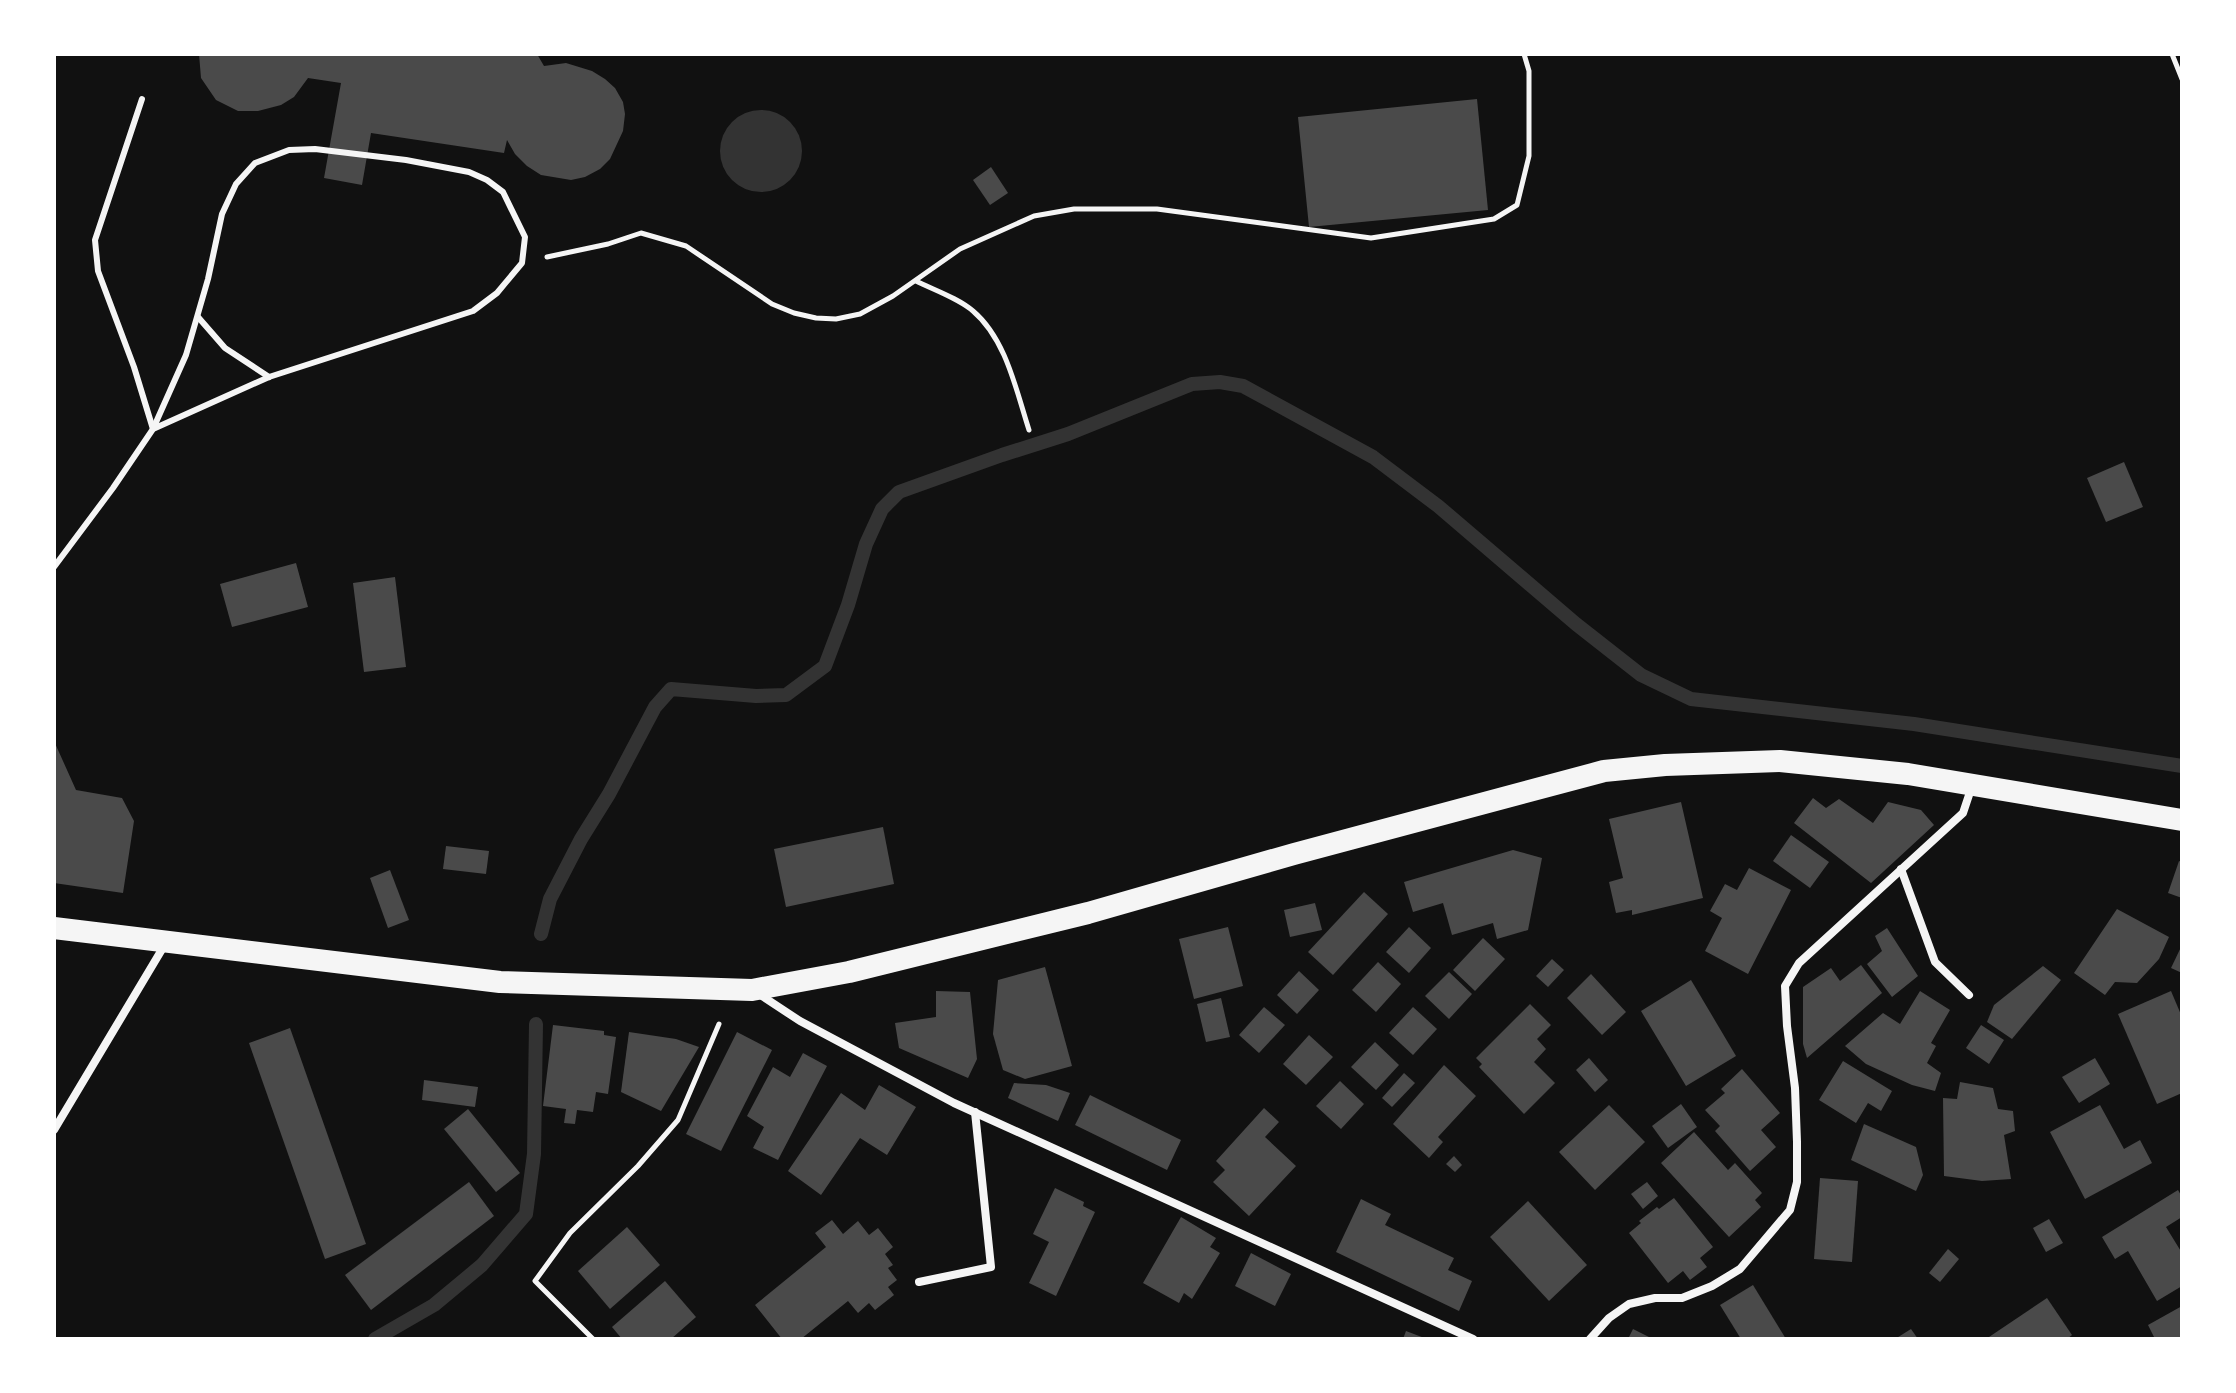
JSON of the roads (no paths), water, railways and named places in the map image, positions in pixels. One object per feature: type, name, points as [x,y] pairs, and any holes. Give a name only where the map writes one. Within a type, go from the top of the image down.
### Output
[{"type":"highway","points":[[54,928],[500,982],[752,990],[849,972],[1088,913],[1604,771],[1665,765],[1780,761],[1908,774],[2182,820]]},
{"type":"street","points":[[1590,1339],[1609,1318],[1629,1304],[1655,1298],[1682,1298],[1712,1286],[1740,1269],[1790,1210],[1797,1182],[1797,1142],[1785,986],[1799,963],[1963,813],[1972,786]]},
{"type":"street","points":[[1901,869],[1935,962],[1969,995]]},
{"type":"street","points":[[54,1130],[166,943]]},
{"type":"street","points":[[752,990],[800,1021],[975,1112],[1473,1339]]},
{"type":"street","points":[[919,1282],[991,1267],[975,1112]]},
{"type":"lane","points":[[142,99],[95,240],[98,271],[130,354],[153,429]]},
{"type":"lane","points":[[54,567],[153,429],[186,355],[222,214],[236,184],[255,163],[289,150],[315,149],[406,160],[469,172],[503,192],[525,237],[522,263],[497,293],[473,311],[269,377],[153,429]]},
{"type":"lane","points":[[198,317],[225,348],[269,377]]},
{"type":"waterway","points":[[541,934],[550,899],[655,707],[671,689],[756,696],[786,695],[825,666],[866,544],[882,509],[899,492],[1068,434],[1192,384],[1220,382],[1243,386],[1373,457],[1438,506],[1641,675],[1691,699],[1914,724],[2182,766]]},
{"type":"waterway","points":[[375,1339],[434,1305],[482,1265],[526,1214],[534,1154],[536,1024]]}]
